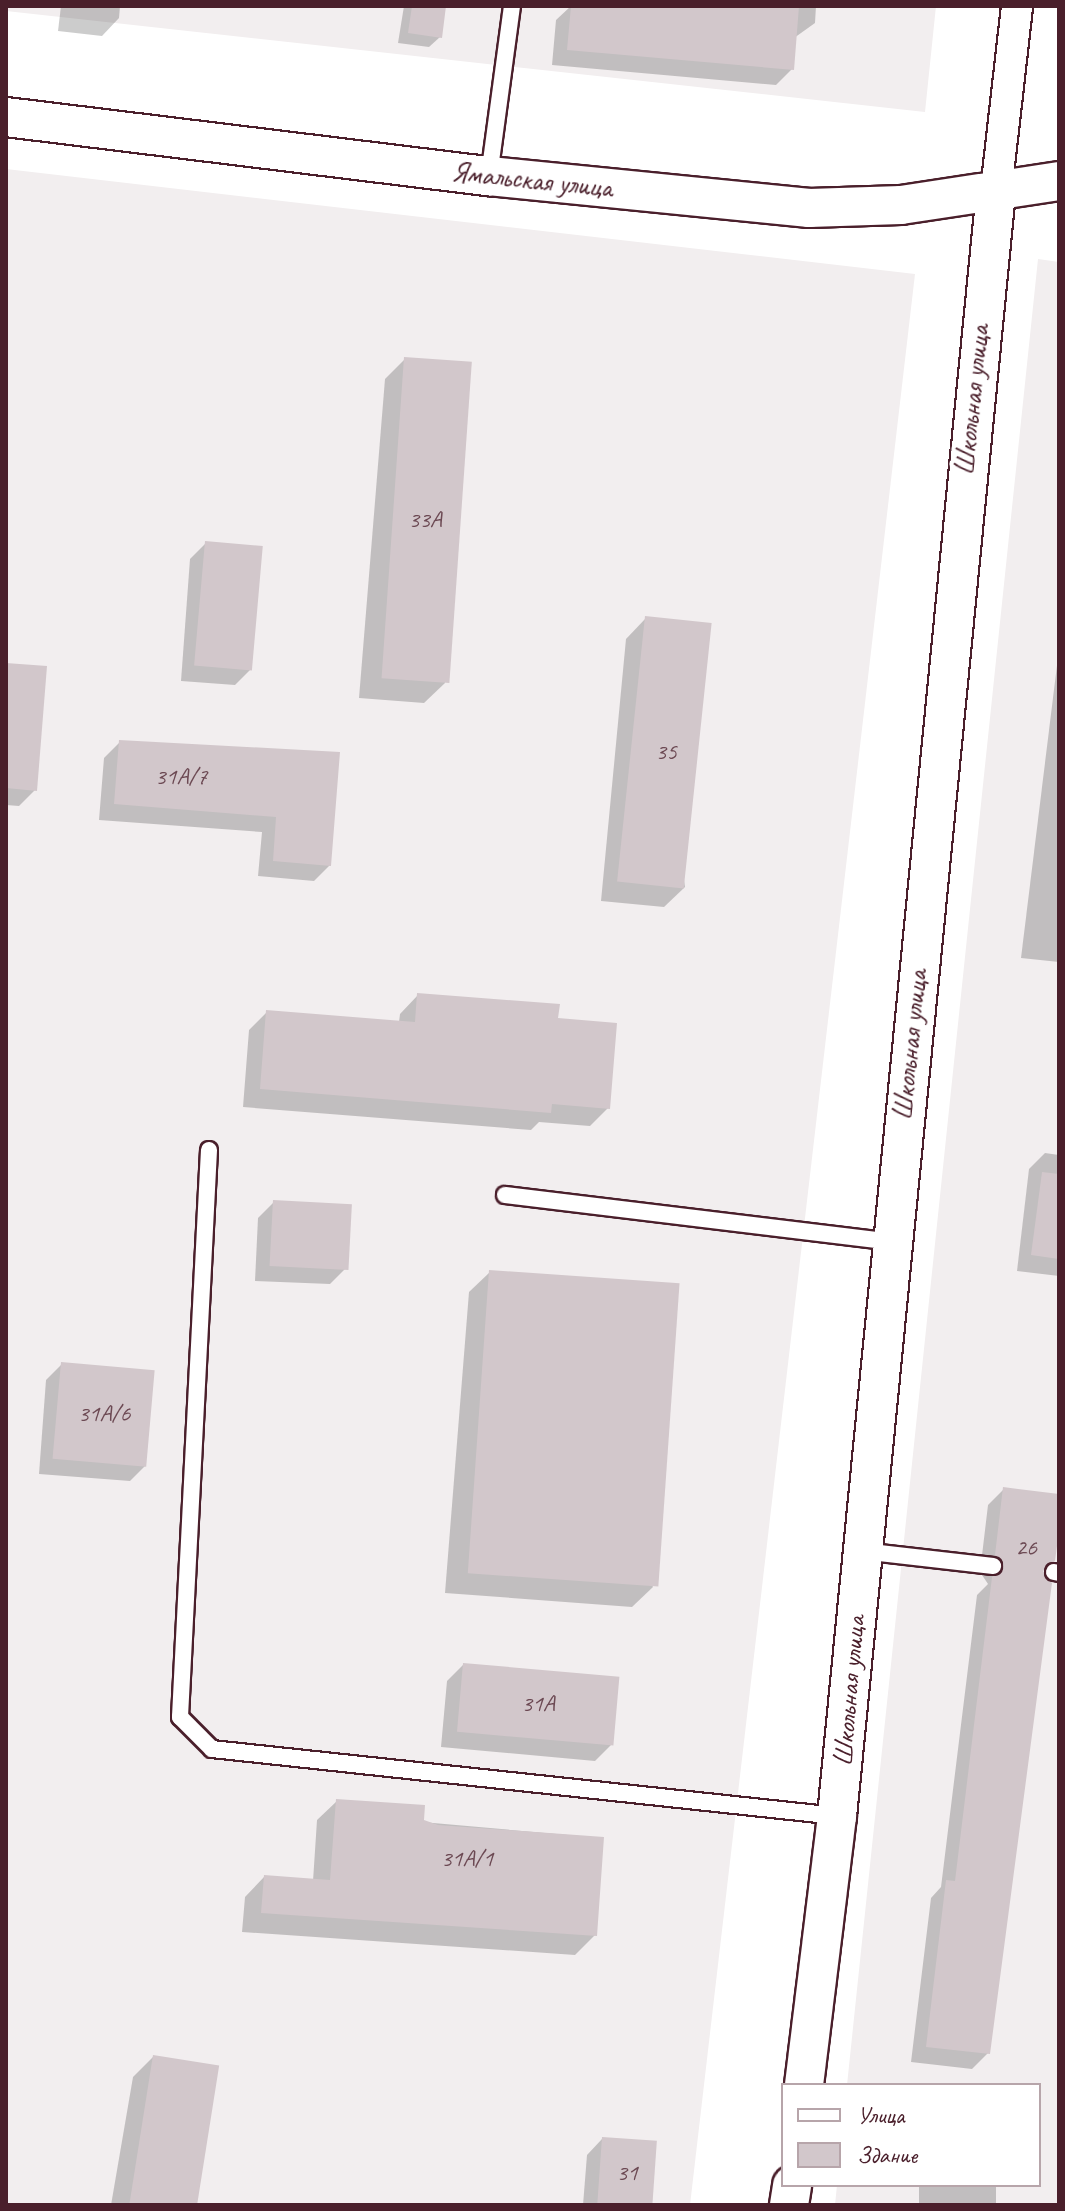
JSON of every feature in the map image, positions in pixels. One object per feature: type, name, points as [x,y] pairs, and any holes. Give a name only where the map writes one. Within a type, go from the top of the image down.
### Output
[{"type":"street","name":"Школьная улица","points":[[804,2083],[837,1816],[891,1242],[1017,6]]},
{"type":"street","name":"Ямальская улица","points":[[6,117],[489,176],[838,209],[1059,181]]},
{"type":"lane","points":[[489,176],[512,6]]},
{"type":"lane","points":[[209,1150],[180,1717],[212,1749],[837,1816]]},
{"type":"lane","points":[[505,1195],[891,1242]]},
{"type":"lane","points":[[862,1551],[993,1566]]},
{"type":"shaded area","points":[[6,6],[936,6],[925,112],[6,11]]},
{"type":"shaded area","points":[[6,169],[915,274],[690,2205],[6,2205]]},
{"type":"shaded area","points":[[1038,259],[1059,262],[1059,2205],[835,2205],[837,2187],[1041,2187],[1041,2083],[847,2083]]},
{"type":"building","points":[[412,6],[446,6],[442,38],[408,33]]},
{"type":"building","points":[[571,6],[799,6],[794,70],[567,50]]},
{"type":"building","points":[[404,357],[472,362],[449,683],[382,678]]},
{"type":"building","points":[[205,541],[263,546],[252,671],[194,666]]},
{"type":"building","points":[[645,616],[712,623],[684,889],[617,882]]},
{"type":"building","points":[[6,663],[47,666],[37,791],[6,788]]},
{"type":"building","points":[[119,740],[340,752],[331,866],[273,861],[276,817],[114,804]]},
{"type":"building","points":[[417,993],[560,1004],[558,1018],[617,1023],[610,1109],[552,1104],[551,1113],[260,1089],[266,1010],[415,1022]]},
{"type":"building","points":[[1042,1172],[1059,1174],[1059,1259],[1031,1255]]},
{"type":"building","points":[[273,1200],[352,1204],[348,1270],[270,1266]]},
{"type":"building","points":[[489,1270],[680,1283],[658,1587],[468,1573]]},
{"type":"building","points":[[61,1362],[155,1370],[146,1467],[53,1459]]},
{"type":"building","points":[[1003,1487],[1059,1494],[1059,1531],[1055,1561],[1043,1571],[1052,1583],[990,2054],[926,2047],[946,1880],[955,1881],[992,1577],[1004,1568],[995,1555]]},
{"type":"building","points":[[463,1663],[619,1677],[613,1745],[457,1732]]},
{"type":"building","points":[[336,1799],[425,1805],[424,1820],[438,1825],[604,1837],[597,1936],[261,1913],[264,1875],[330,1880]]},
{"type":"building","points":[[153,2055],[219,2065],[197,2205],[129,2205]]},
{"type":"building","points":[[602,2137],[657,2141],[652,2205],[597,2205]]}]
